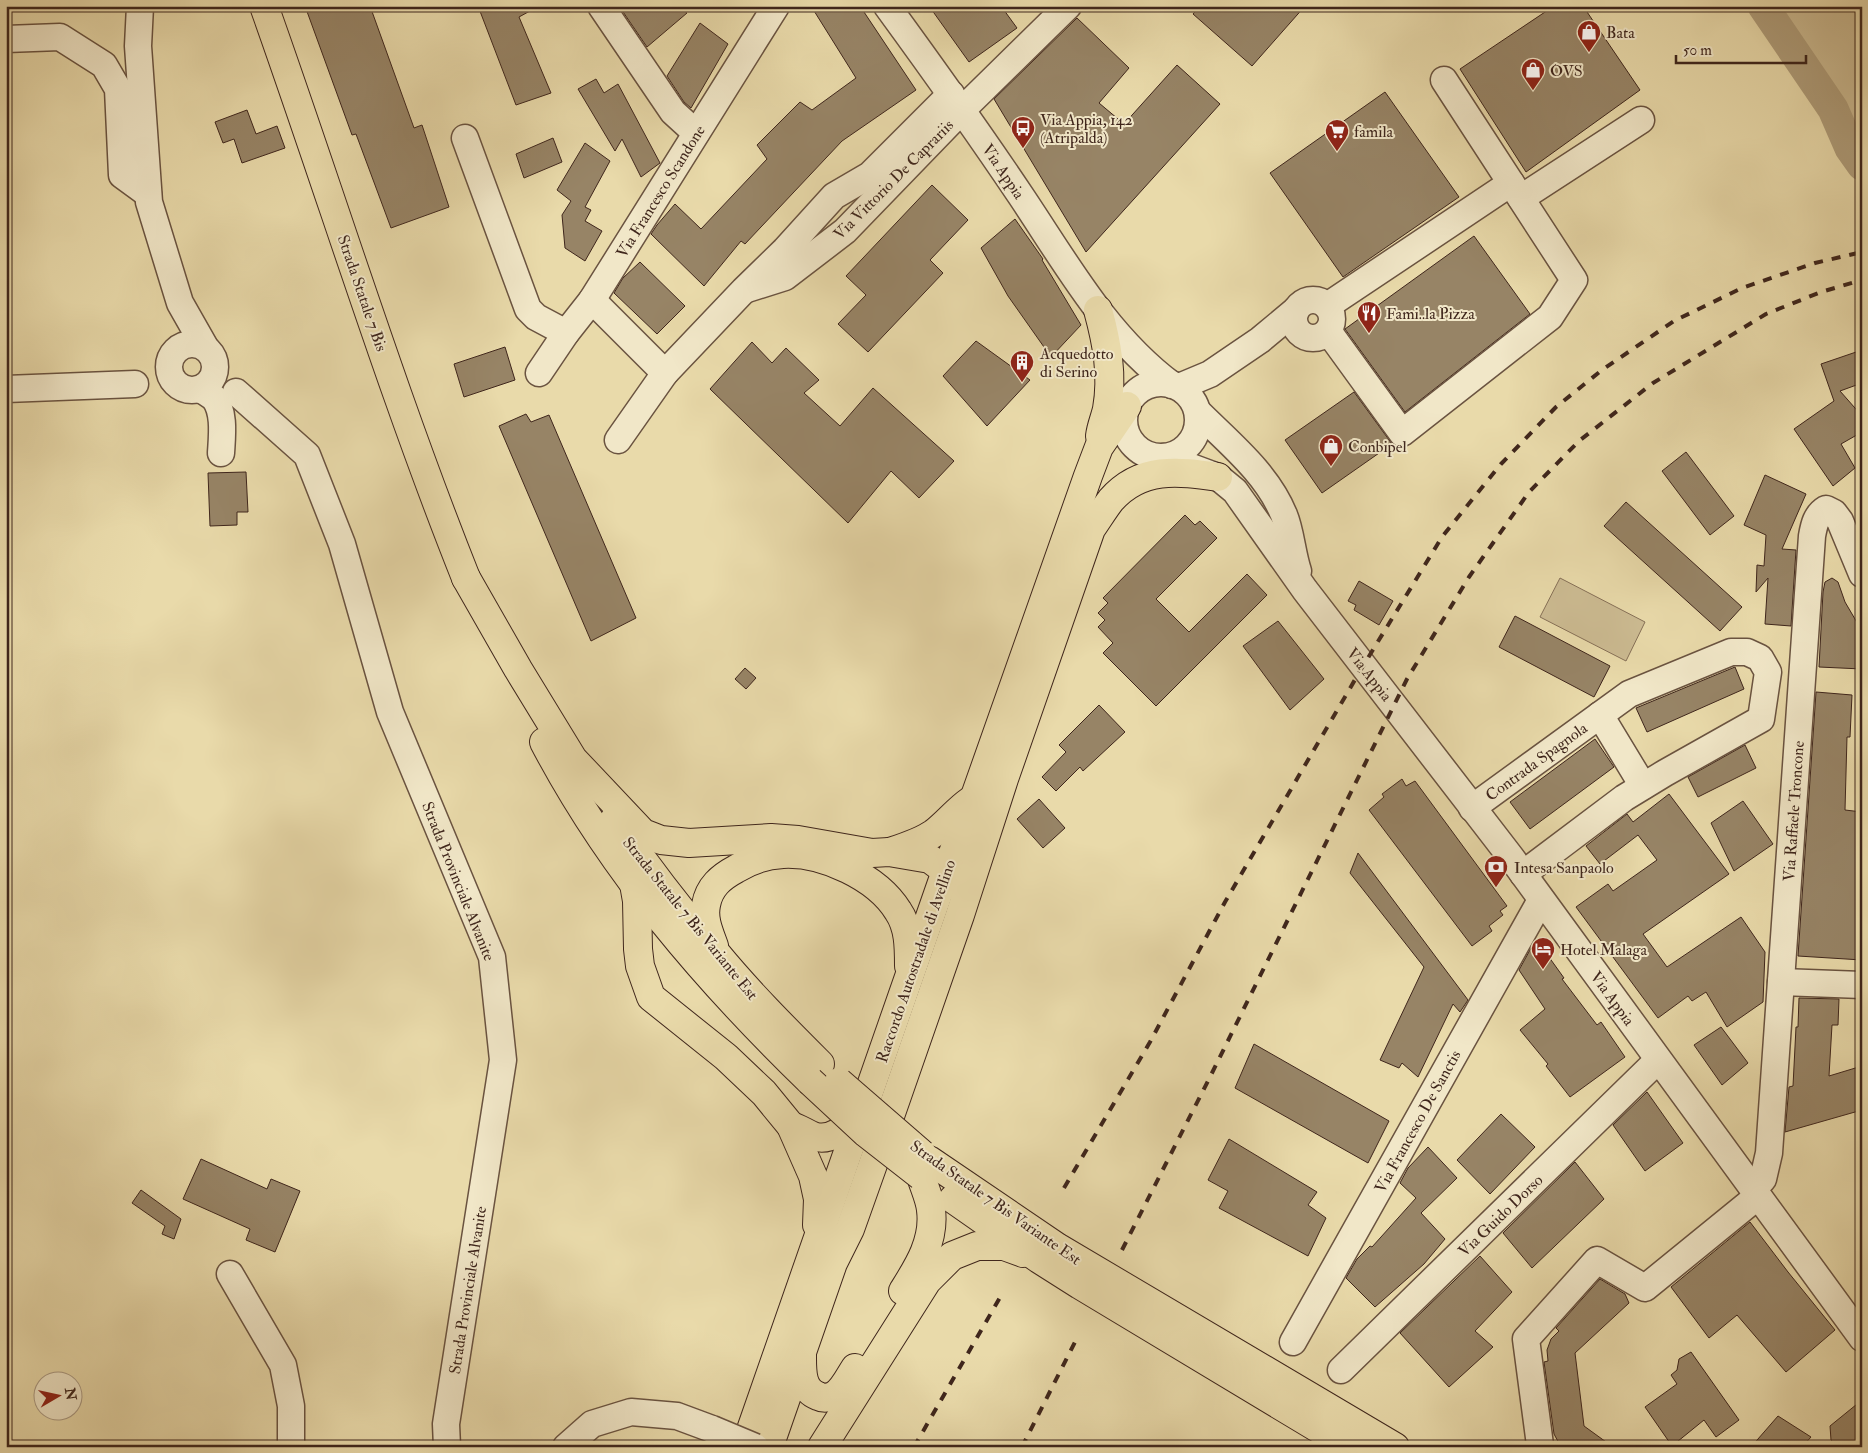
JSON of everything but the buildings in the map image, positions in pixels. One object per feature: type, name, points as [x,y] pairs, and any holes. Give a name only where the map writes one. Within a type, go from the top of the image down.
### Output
[{"type":"main road","name":"Strada Statale 7 Bis","points":[[264,6],[415,448],[466,578],[508,672],[565,763]]},
{"type":"main road","points":[[1098,310],[1105,337],[1110,371],[1106,411],[1099,447]]},
{"type":"main road","points":[[1099,447],[1128,404]]},
{"type":"main road","name":"Raccordo Autostradale di Avellino","points":[[745,1447],[946,871],[974,799],[1099,447]]},
{"type":"main road","points":[[1091,529],[1092,517],[1096,506],[1108,487],[1115,481],[1161,457]]},
{"type":"main road","points":[[1091,529],[1111,500],[1125,487],[1139,478],[1153,473],[1184,472],[1218,477]]},
{"type":"main road","name":"Raccordo Autostradale di Avellino","points":[[768,1447],[833,1263],[850,1230],[905,1074],[964,906],[1004,780],[1091,529]]},
{"type":"main road","points":[[565,763],[643,833],[661,840],[708,843],[772,838],[813,842],[872,853],[889,852],[930,859],[946,871],[955,880],[958,893],[908,1039],[905,1074]]},
{"type":"main road","name":"Strada Statale 7 Bis Variante Est","points":[[565,763],[634,884],[687,951],[754,1026],[815,1073],[873,1113],[925,1168],[1039,1259],[1352,1447]]},
{"type":"main road","name":"Strada Statale 7 Bis Variante Est","points":[[565,763],[716,954],[767,1011],[815,1073]]},
{"type":"main road","points":[[889,852],[921,841],[934,833],[959,808],[974,799]]},
{"type":"main road","points":[[716,954],[705,920],[705,906],[708,895],[719,879],[757,859],[784,854],[812,857],[859,875],[881,890],[891,900],[900,912],[908,938],[909,981]]},
{"type":"main road","points":[[634,884],[637,901],[640,966],[651,998],[726,1057],[758,1087],[791,1126],[813,1176],[818,1199],[818,1223],[815,1246]]},
{"type":"main road","points":[[667,1010],[656,986],[653,968],[656,958],[672,948],[680,948],[687,951]]},
{"type":"main road","points":[[791,1126],[802,1129],[812,1136],[822,1138],[831,1136],[847,1127],[861,1114]]},
{"type":"main road","points":[[802,1349],[802,1370],[809,1390],[820,1398],[834,1396],[843,1387],[880,1330],[921,1261],[930,1236],[931,1210],[925,1168]]},
{"type":"main road","name":"Strada Statale 7 Bis Variante Est","points":[[925,1168],[1395,1447]]},
{"type":"main road","points":[[822,1447],[927,1282],[952,1256],[977,1246],[1004,1246],[1039,1259]]},
{"type":"street","points":[[140,6],[138,46],[149,202],[180,303],[182,373],[214,399],[220,412],[222,428],[221,453]]},
{"type":"street","points":[[601,6],[673,112],[696,133]]},
{"type":"street","name":"Via Francesco Scandone","points":[[539,373],[566,333],[592,300],[776,6]]},
{"type":"street","name":"Via Appia","points":[[887,6],[957,102],[1098,310],[1119,336],[1151,369],[1193,400],[1197,411],[1262,477],[1275,496],[1284,517],[1297,569],[1305,590]]},
{"type":"street","name":"Via Vittorio De Caprariis","points":[[618,440],[664,373],[744,290],[785,277],[845,231],[872,188],[957,102],[1068,6]]},
{"type":"street","points":[[6,39],[60,37],[104,65],[118,89],[122,175],[148,194]]},
{"type":"street","points":[[1327,319],[1402,433],[1550,317],[1574,280],[1444,80]]},
{"type":"street","points":[[1298,320],[1302,335],[1312,338],[1323,335],[1327,319],[1516,190],[1641,120]]},
{"type":"street","points":[[465,138],[528,309],[536,317],[566,333]]},
{"type":"street","points":[[592,300],[664,373]]},
{"type":"street","name":"Strada Provinciale Alvanite","points":[[180,303],[210,354],[236,392],[307,455],[342,544],[390,712],[492,957],[503,1060],[446,1424],[447,1447]]},
{"type":"street","points":[[1128,404],[1142,388],[1152,384],[1162,383],[1176,386],[1210,374],[1260,340],[1298,320]]},
{"type":"street","points":[[1161,457],[1177,454],[1187,447],[1194,437],[1198,425],[1197,411],[1236,369],[1279,340],[1298,320]]},
{"type":"street","name":"Via Appia","points":[[1119,336],[1126,359],[1129,381],[1128,404],[1124,418],[1130,441],[1146,454],[1161,457],[1218,477],[1235,491],[1305,590],[1523,874],[1862,1338]]},
{"type":"street","points":[[6,389],[135,384],[182,373],[211,380],[216,368],[210,354],[190,344],[183,346],[182,373]]},
{"type":"street","points":[[182,373],[236,392]]},
{"type":"street","name":"Via Raffaele Troncone","points":[[1541,1447],[1526,1339],[1597,1260],[1645,1288],[1755,1192],[1763,1179],[1769,1153],[1812,536],[1820,513],[1826,509],[1834,513],[1840,521],[1862,574]]},
{"type":"street","name":"Contrada Spagnola","points":[[1472,808],[1630,694],[1730,652],[1747,652],[1760,658],[1768,672],[1761,719],[1624,798],[1523,874]]},
{"type":"street","name":"Contrada Spagnola","points":[[1600,715],[1643,786]]},
{"type":"street","name":"Via Francesco De Sanctis","points":[[1293,1342],[1541,900]]},
{"type":"street","points":[[1781,982],[1862,985]]},
{"type":"street","name":"Via Guido Dorso","points":[[1341,1370],[1658,1060]]},
{"type":"street","points":[[230,1274],[284,1365],[291,1406],[291,1447]]},
{"type":"street","points":[[566,1447],[592,1424],[631,1412],[677,1416],[755,1447]]},
{"type":"shaded area","points":[[1763,6],[1862,6],[1862,165],[1850,148],[1833,109]]},
{"type":"shaded area","points":[[1560,578],[1645,622],[1626,661],[1540,617]]},
{"type":"waterway","points":[[1763,6],[1833,109],[1850,148],[1862,165]]},
{"type":"railway","points":[[1064,1188],[1150,1042],[1225,902],[1363,666],[1442,537],[1501,464],[1556,407],[1602,370],[1674,321],[1742,288],[1815,263],[1862,252]]},
{"type":"railway","points":[[1122,1250],[1407,679],[1469,577],[1529,492],[1579,441],[1653,383],[1766,314],[1821,292],[1862,280]]},
{"type":"railway","points":[[914,1447],[1002,1294]]},
{"type":"railway","points":[[1022,1447],[1077,1338]]},
{"type":"place","name":"Bata","points":[[1589,53]]},
{"type":"place","name":"OVS","points":[[1533,91]]},
{"type":"place","name":"Via Appia, 142 (Atripalda)","points":[[1023,149]]},
{"type":"place","name":"famila","points":[[1337,152]]},
{"type":"place","name":"Fami..la Pizza","points":[[1369,334]]},
{"type":"place","name":"Acquedotto di Serino","points":[[1022,383]]},
{"type":"place","name":"Conbipel","points":[[1331,467]]},
{"type":"place","name":"Intesa Sanpaolo","points":[[1496,888]]},
{"type":"place","name":"Hotel Malaga","points":[[1543,970]]}]
